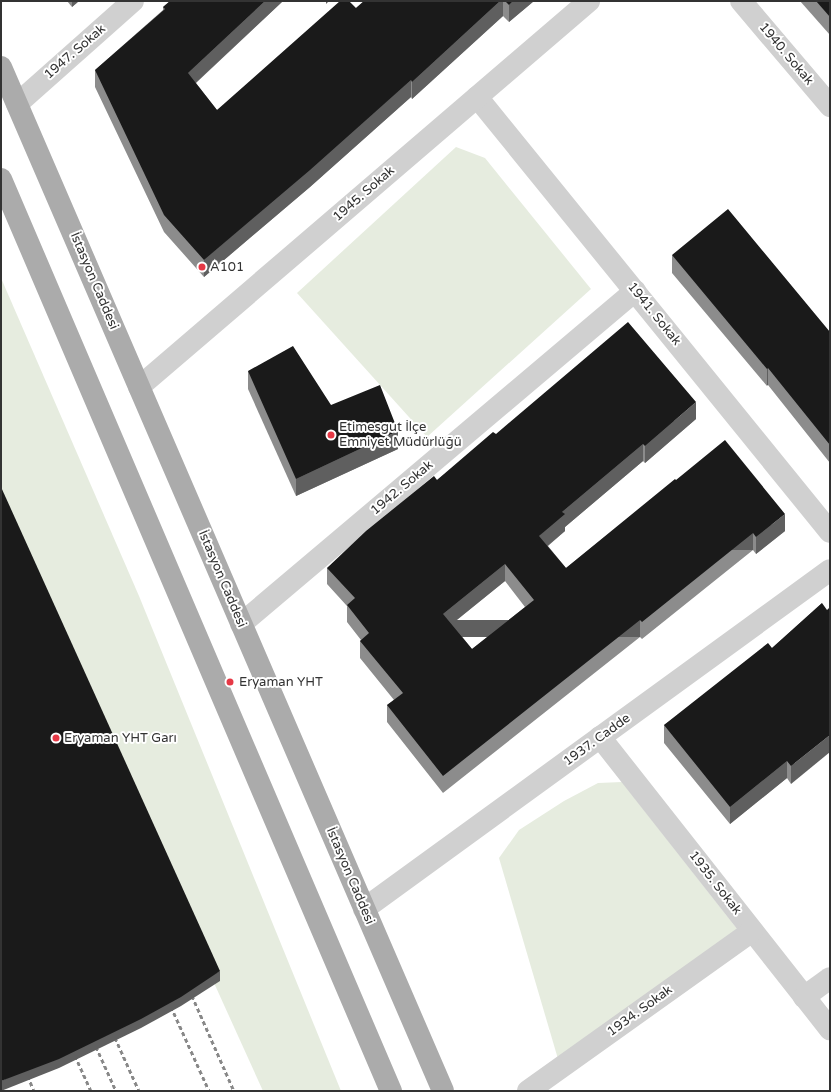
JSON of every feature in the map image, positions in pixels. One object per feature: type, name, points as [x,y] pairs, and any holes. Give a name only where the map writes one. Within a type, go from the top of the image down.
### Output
[{"type":"main road","name":"İstasyon Caddesi","points":[[1,67],[443,1091]]},
{"type":"main road","points":[[1,179],[391,1091]]},
{"type":"street","name":"1947. Sokak","points":[[17,104],[133,1]]},
{"type":"street","name":"1945. Sokak","points":[[139,387],[589,1]]},
{"type":"street","name":"1940. Sokak","points":[[742,1],[830,106]]},
{"type":"street","name":"1941. Sokak","points":[[477,97],[830,532]]},
{"type":"street","name":"1942. Sokak","points":[[241,624],[635,291]]},
{"type":"street","name":"1937. Cadde","points":[[364,909],[830,570]]},
{"type":"street","name":"1935. Sokak","points":[[600,738],[830,1029]]},
{"type":"street","name":"1934. Sokak","points":[[528,1091],[752,930]]},
{"type":"street","points":[[804,997],[830,978]]},
{"type":"shaded area","points":[[456,147],[485,158],[591,289],[427,437],[297,293]]},
{"type":"shaded area","points":[[1,278],[139,596],[341,1091],[263,1091],[1,513]]},
{"type":"shaded area","points":[[622,782],[738,930],[558,1059],[499,858],[519,830],[564,801],[598,783]]},
{"type":"building","points":[[170,1],[265,1],[188,73],[217,110],[340,1],[349,1],[356,8],[364,1],[500,1],[412,82],[411,80],[310,170],[204,260],[164,215],[95,70],[165,9],[163,7]]},
{"type":"building","points":[[505,1],[513,1],[509,5]]},
{"type":"building","points":[[816,1],[830,1],[830,17]]},
{"type":"building","points":[[728,209],[830,332],[830,445],[768,368],[767,369],[672,255]]},
{"type":"building","points":[[628,322],[696,402],[645,446],[643,444],[562,512],[565,514],[539,536],[566,568],[725,440],[785,514],[756,537],[753,533],[642,622],[640,620],[443,776],[387,705],[403,693],[360,641],[369,633],[347,605],[355,598],[327,568],[366,531],[434,476],[437,480],[493,432],[496,434]],"holes":[[[505,564],[534,600],[472,649],[443,614]]]},
{"type":"building","name":"Etimesgut İlçe Emniyet Müdürlüğü","points":[[293,346],[331,405],[380,385],[398,431],[296,479],[248,371]]},
{"type":"building","name":"Eryaman YHT Garı","points":[[1,487],[220,971],[181,997],[141,1019],[59,1059],[1,1081]]},
{"type":"building","points":[[822,603],[827,610],[830,607],[830,735],[791,766],[787,761],[730,807],[664,725],[768,643],[772,648]]},
{"type":"railway","points":[[189,989],[234,1091]]},
{"type":"railway","points":[[168,1000],[209,1091]]},
{"type":"railway","points":[[112,1031],[139,1091]]},
{"type":"railway","points":[[93,1040],[116,1091]]},
{"type":"railway","points":[[72,1049],[91,1091]]},
{"type":"railway","points":[[25,1069],[34,1091]]},
{"type":"place","name":"A101","points":[[202,267]]},
{"type":"place","name":"Etimesgut İlçe Emniyet Müdürlüğü","points":[[331,435]]},
{"type":"place","name":"Eryaman YHT","points":[[230,682]]},
{"type":"place","name":"Eryaman YHT Garı","points":[[56,738]]}]
